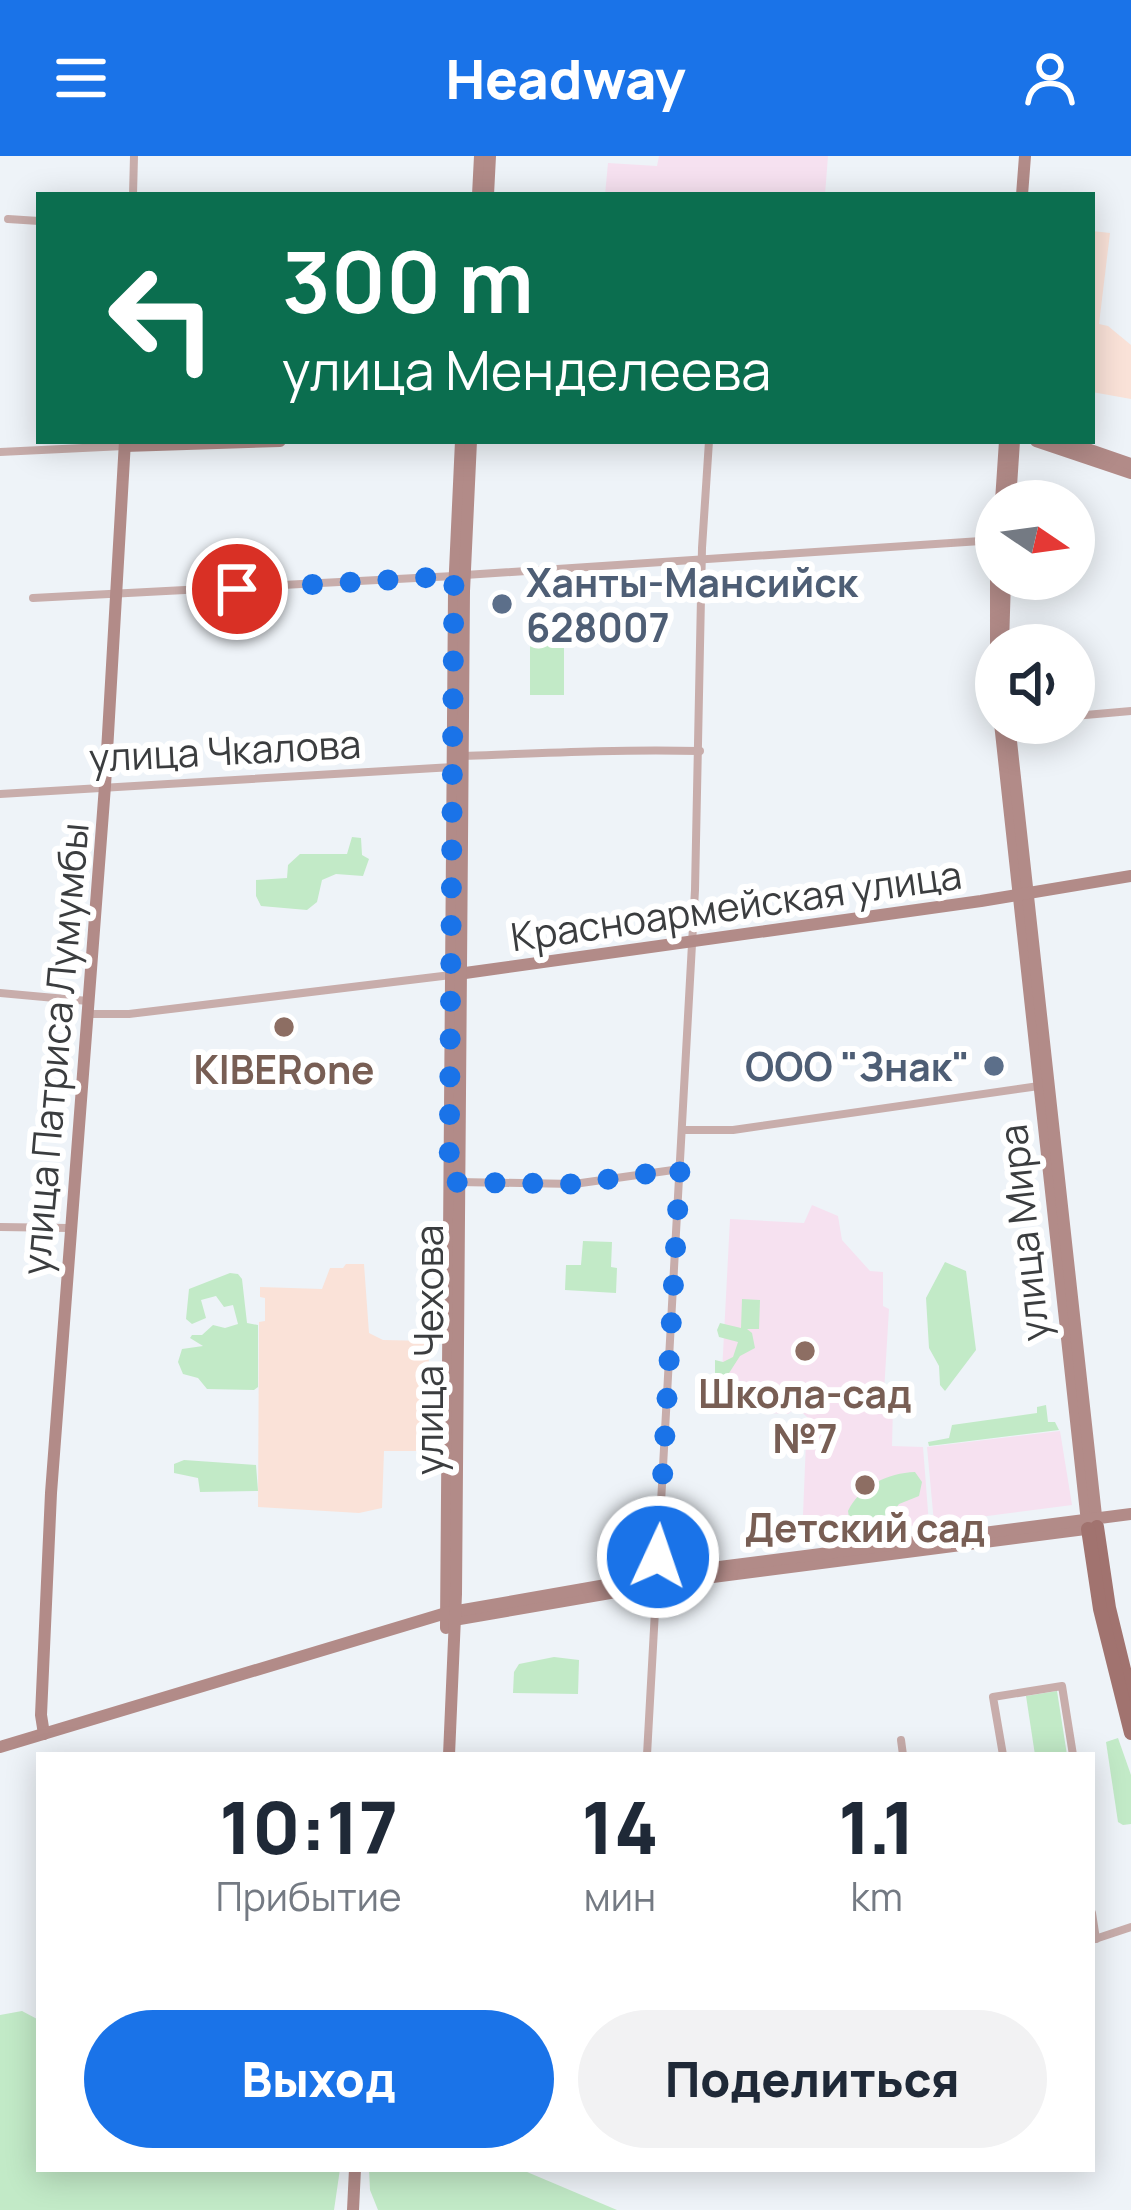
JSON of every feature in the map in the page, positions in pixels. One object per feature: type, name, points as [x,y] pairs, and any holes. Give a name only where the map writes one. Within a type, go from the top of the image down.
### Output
[{"type":"main road","points":[[478,192],[481,156]]},
{"type":"main road","points":[[488,192],[490,156]]},
{"type":"main road","points":[[1026,192],[1029,156]]},
{"type":"main road","name":"улица Патриса Лумумбы","points":[[44,1734],[50,1527],[105,786],[125,444]]},
{"type":"main road","name":"улица Чехова","points":[[447,1752],[461,444]]},
{"type":"main road","name":"улица Чехова","points":[[459,576],[471,444]]},
{"type":"main road","points":[[1004,480],[1010,444]]},
{"type":"main road","points":[[1010,444],[1010,480]]},
{"type":"main road","points":[[1045,444],[1131,473]]},
{"type":"main road","points":[[1073,444],[1131,464]]},
{"type":"main road","name":"улица Мира","points":[[1003,744],[1100,1610],[1131,1733]]},
{"type":"main road","name":"улица Мира","points":[[1011,744],[1023,894]]},
{"type":"main road","name":"Красноармейская улица","points":[[456,974],[1131,876]]},
{"type":"main road","points":[[0,1747],[450,1616],[657,1580],[1131,1518]]},
{"type":"main road","name":"улица Мира","points":[[1092,1523],[1131,1698]]},
{"type":"main road","points":[[353,2210],[356,2172]]},
{"type":"street","points":[[133,192],[134,156]]},
{"type":"street","points":[[8,219],[36,221]]},
{"type":"street","points":[[0,452],[125,444]]},
{"type":"street","points":[[647,1752],[692,940],[702,560],[710,444]]},
{"type":"street","points":[[33,598],[975,541]]},
{"type":"street","points":[[1095,714],[1131,711]]},
{"type":"street","name":"улица Чкалова","points":[[0,794],[640,748],[700,751]]},
{"type":"street","name":"Красноармейская улица","points":[[0,993],[129,1014],[456,974]]},
{"type":"street","points":[[682,1130],[733,1130],[1044,1085]]},
{"type":"street","points":[[454,1182],[574,1184],[680,1169]]},
{"type":"street","points":[[0,1227],[69,1228]]},
{"type":"street","points":[[1002,1752],[993,1697],[1062,1686],[1073,1752]]},
{"type":"street","points":[[901,1740],[903,1752]]},
{"type":"street","points":[[1095,1940],[1131,1927]]},
{"type":"shaded area","points":[[659,156],[828,156],[825,192],[605,192],[608,163],[657,166]]},
{"type":"shaded area","points":[[1095,231],[1110,233],[1099,324],[1131,345],[1131,399],[1095,393]]},
{"type":"shaded area","name":"Школа-сад №7","points":[[812,1205],[838,1216],[842,1240],[870,1271],[883,1272],[883,1306],[889,1309],[884,1392],[893,1407],[892,1446],[923,1447],[929,1524],[802,1539],[807,1417],[796,1407],[788,1414],[720,1411],[730,1219],[804,1223]]},
{"type":"shaded area","points":[[364,1264],[369,1333],[383,1340],[429,1341],[428,1451],[384,1451],[382,1508],[359,1513],[258,1507],[259,1322],[265,1321],[260,1287],[322,1289],[330,1268]]},
{"type":"shaded area","points":[[1060,1431],[1072,1505],[934,1523],[927,1447]]},
{"type":"green space","points":[[530,636],[564,636],[564,695],[530,695]]},
{"type":"green space","points":[[352,837],[361,838],[362,855],[369,859],[363,876],[336,874],[322,880],[317,902],[307,910],[261,906],[256,880],[287,878],[288,865],[300,854],[347,854]]},
{"type":"green space","points":[[583,1241],[612,1242],[616,1293],[565,1290],[566,1265],[581,1265]]},
{"type":"green space","points":[[945,1262],[966,1271],[976,1350],[945,1391],[929,1348],[926,1298]]},
{"type":"green space","points":[[230,1273],[242,1279],[247,1323],[258,1325],[258,1387],[254,1390],[207,1389],[198,1378],[183,1374],[178,1362],[182,1349],[203,1346],[192,1335],[202,1335],[213,1325],[238,1324],[233,1305],[224,1307],[216,1296],[201,1300],[206,1318],[192,1324],[186,1319],[189,1289]]},
{"type":"green space","points":[[742,1299],[760,1300],[759,1329],[747,1329],[755,1348],[740,1356],[722,1384],[715,1377],[715,1360],[733,1357],[738,1342],[719,1337],[717,1330],[720,1323],[741,1328]]},
{"type":"green space","points":[[1046,1405],[1048,1422],[1055,1422],[1059,1430],[929,1446],[928,1442],[949,1438],[952,1425],[1037,1413],[1037,1407]]},
{"type":"green space","points":[[184,1460],[256,1465],[258,1491],[200,1492],[198,1478],[174,1473],[174,1464]]},
{"type":"green space","points":[[915,1472],[922,1482],[919,1496],[899,1504],[883,1526],[850,1524],[848,1511],[867,1488],[885,1478]]},
{"type":"green space","points":[[554,1657],[579,1660],[578,1694],[513,1693],[519,1664]]},
{"type":"green space","points":[[1057,1691],[1067,1752],[1035,1752],[1026,1696]]},
{"type":"green space","points":[[1118,1738],[1131,1775],[1131,1824],[1123,1825],[1118,1822],[1106,1742]]},
{"type":"green space","points":[[22,2011],[36,2018],[36,2172],[340,2172],[334,2210],[0,2210],[0,2015]]},
{"type":"green space","points":[[369,2172],[527,2172],[617,2210],[378,2210]]},
{"type":"place","name":"Ханты-Мансийск 628007","points":[[502,604]]},
{"type":"place","name":"KIBERone","points":[[284,1027]]},
{"type":"place","name":"ООО \"Знак\"","points":[[994,1066]]},
{"type":"place","name":"Школа-сад №7","points":[[805,1351]]},
{"type":"place","name":"Детский сад","points":[[865,1485]]},
{"type":"route","points":[[237,589],[454,576],[449,1182],[574,1184],[680,1169],[658,1557]]}]
